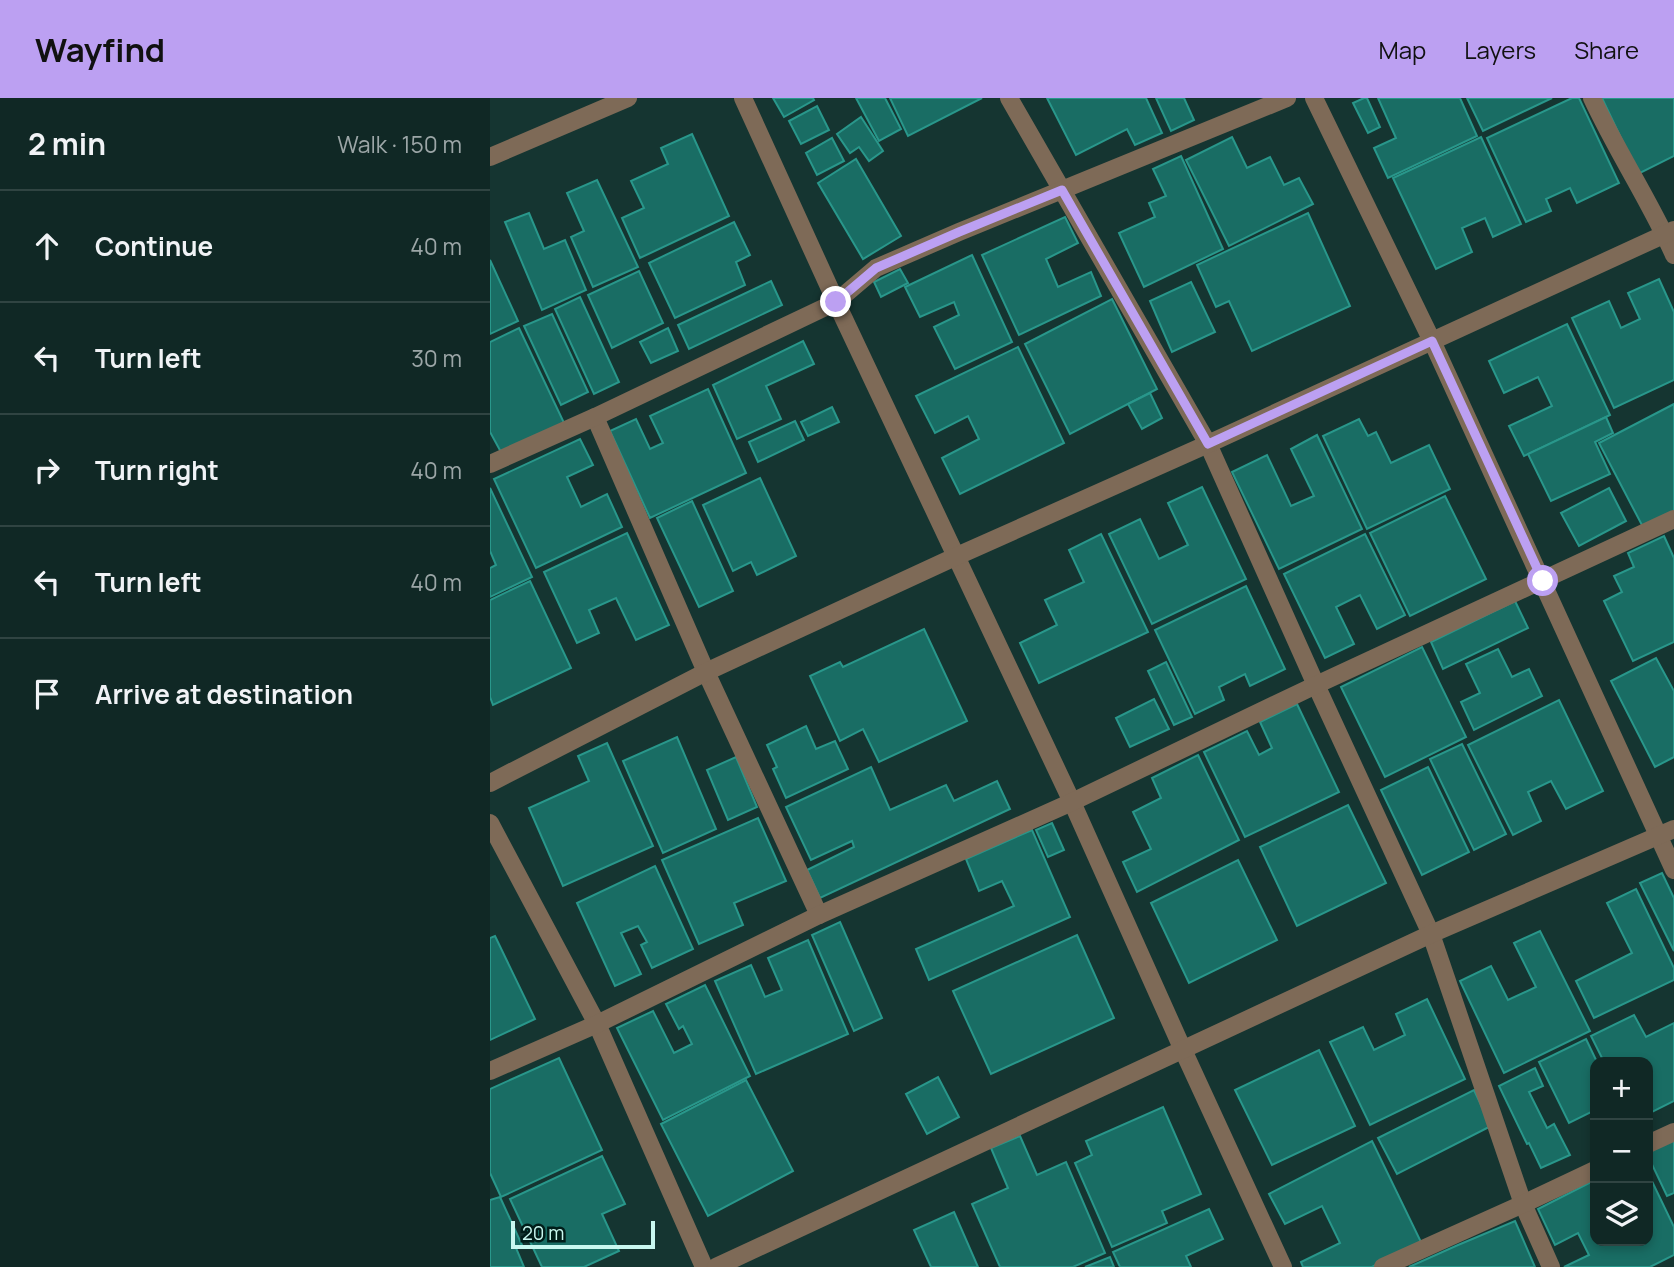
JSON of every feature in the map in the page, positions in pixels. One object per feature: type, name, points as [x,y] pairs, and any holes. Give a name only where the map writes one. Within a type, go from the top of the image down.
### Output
[{"type":"street","points":[[490,157],[628,98]]},
{"type":"street","points":[[743,98],[836,302],[1072,802],[1283,1267]]},
{"type":"street","points":[[1009,98],[1208,444],[1431,934],[1523,1204],[1551,1267]]},
{"type":"street","points":[[490,464],[836,302],[876,268],[1287,98]]},
{"type":"street","points":[[1314,98],[1666,833],[1674,870]]},
{"type":"street","points":[[1592,98],[1606,127],[1669,232],[1674,255]]},
{"type":"street","points":[[490,783],[706,672],[1669,232]]},
{"type":"street","points":[[595,416],[706,672],[819,915]]},
{"type":"street","points":[[490,1071],[597,1024],[819,915],[1072,802],[1674,519]]},
{"type":"street","points":[[490,823],[597,1024],[704,1267]]},
{"type":"street","points":[[716,1267],[1431,934],[1666,833]]},
{"type":"street","points":[[1653,1142],[1674,1132]]},
{"type":"street","points":[[1383,1267],[1590,1172]]},
{"type":"building","points":[[773,98],[813,98],[814,100],[784,117]]},
{"type":"building","points":[[856,98],[885,98],[901,129],[879,141]]},
{"type":"building","points":[[890,98],[982,98],[908,136]]},
{"type":"building","points":[[1047,98],[1146,98],[1162,133],[1135,145],[1127,129],[1076,155]]},
{"type":"building","points":[[1156,98],[1184,98],[1194,120],[1171,131]]},
{"type":"building","points":[[1367,98],[1380,127],[1368,133],[1353,103]]},
{"type":"building","points":[[1378,98],[1460,98],[1477,136],[1388,178],[1374,148],[1396,138]]},
{"type":"building","points":[[1467,98],[1552,98],[1483,131]]},
{"type":"building","points":[[1572,98],[1579,98],[1619,183],[1577,203],[1570,188],[1546,199],[1551,211],[1526,222],[1487,138]]},
{"type":"building","points":[[1602,98],[1674,98],[1674,156],[1638,174]]},
{"type":"building","points":[[817,106],[829,130],[801,144],[789,121]]},
{"type":"building","points":[[861,117],[883,151],[869,161],[859,147],[850,153],[837,134]]},
{"type":"building","points":[[692,134],[729,216],[640,258],[622,218],[644,208],[631,181],[668,164],[661,148]]},
{"type":"building","points":[[1232,137],[1247,168],[1270,157],[1284,185],[1299,178],[1313,204],[1229,246],[1186,160]]},
{"type":"building","points":[[1481,137],[1521,224],[1493,237],[1485,218],[1462,228],[1472,252],[1436,269],[1393,178]]},
{"type":"building","points":[[832,138],[844,161],[817,175],[806,153]]},
{"type":"building","points":[[1181,156],[1223,249],[1144,287],[1119,233],[1155,217],[1149,203],[1166,196],[1153,169]]},
{"type":"building","points":[[856,159],[901,236],[863,259],[818,183]]},
{"type":"building","points":[[597,180],[638,267],[593,287],[571,237],[584,231],[567,193]]},
{"type":"building","points":[[529,213],[544,249],[565,240],[586,290],[542,310],[505,222]]},
{"type":"building","points":[[1308,213],[1350,306],[1252,351],[1229,301],[1216,307],[1197,265]]},
{"type":"building","points":[[1065,217],[1078,243],[1046,259],[1058,287],[1091,272],[1101,296],[1019,335],[982,255]]},
{"type":"building","points":[[734,222],[750,255],[736,262],[745,285],[675,318],[649,263]]},
{"type":"building","points":[[972,255],[1012,342],[955,369],[934,327],[959,315],[954,302],[920,317],[905,287]]},
{"type":"building","points":[[490,260],[518,321],[490,334]]},
{"type":"building","points":[[900,269],[908,283],[881,297],[874,282]]},
{"type":"building","points":[[639,271],[663,323],[612,348],[588,295]]},
{"type":"building","points":[[1659,279],[1674,312],[1674,380],[1614,408],[1572,318],[1609,301],[1621,328],[1640,319],[1628,293]]},
{"type":"building","points":[[771,281],[782,305],[689,349],[678,325]]},
{"type":"building","points":[[1191,282],[1215,332],[1172,352],[1150,301]]},
{"type":"building","points":[[580,297],[619,382],[594,394],[555,309]]},
{"type":"building","points":[[1112,299],[1157,389],[1070,434],[1025,344]]},
{"type":"building","points":[[552,314],[588,392],[561,405],[524,326]]},
{"type":"building","points":[[1567,324],[1610,415],[1524,456],[1509,426],[1552,406],[1538,377],[1504,393],[1489,361]]},
{"type":"building","points":[[519,328],[565,425],[502,454],[490,432],[490,342]]},
{"type":"building","points":[[668,328],[678,351],[651,363],[640,342]]},
{"type":"building","points":[[803,341],[814,364],[766,386],[781,419],[737,439],[713,385]]},
{"type":"building","points":[[1018,347],[1064,443],[960,494],[942,458],[979,439],[968,416],[935,433],[916,396]]},
{"type":"building","points":[[708,389],[746,473],[650,518],[610,431],[636,419],[650,449],[663,443],[650,416]]},
{"type":"building","points":[[1150,393],[1162,418],[1142,429],[1128,404]]},
{"type":"building","points":[[1674,404],[1674,513],[1644,529],[1599,443]]},
{"type":"building","points":[[832,407],[839,422],[808,436],[801,422]]},
{"type":"building","points":[[1606,417],[1613,433],[1595,442],[1610,474],[1551,501],[1528,454]]},
{"type":"building","points":[[1359,419],[1368,436],[1376,432],[1391,463],[1429,445],[1450,489],[1367,529],[1323,436]]},
{"type":"building","points":[[795,421],[804,440],[758,462],[749,442]]},
{"type":"building","points":[[1317,435],[1362,529],[1279,569],[1232,472],[1267,455],[1291,506],[1314,496],[1291,449]]},
{"type":"building","points":[[580,439],[593,465],[567,477],[581,507],[607,494],[622,527],[536,568],[494,479]]},
{"type":"building","points":[[760,478],[796,556],[757,575],[751,562],[733,571],[703,505]]},
{"type":"building","points":[[1202,487],[1246,579],[1152,624],[1109,534],[1140,519],[1159,559],[1188,545],[1168,503]]},
{"type":"building","points":[[490,488],[532,577],[490,597],[490,568],[496,565],[490,551]]},
{"type":"building","points":[[1609,488],[1626,521],[1579,546],[1561,513]]},
{"type":"building","points":[[1445,496],[1486,579],[1410,616],[1370,533]]},
{"type":"building","points":[[692,501],[733,591],[699,607],[657,518]]},
{"type":"building","points":[[627,533],[669,625],[636,640],[616,598],[589,610],[599,633],[577,643],[544,572]]},
{"type":"building","points":[[1101,534],[1148,632],[1039,683],[1020,643],[1057,625],[1045,600],[1084,582],[1069,550]]},
{"type":"building","points":[[1365,534],[1405,615],[1377,629],[1360,595],[1336,607],[1354,644],[1325,658],[1284,574]]},
{"type":"building","points":[[1664,536],[1674,558],[1674,642],[1633,661],[1604,601],[1622,592],[1614,576],[1634,567],[1628,553]]},
{"type":"building","points":[[530,581],[571,668],[493,705],[490,697],[490,600]]},
{"type":"building","points":[[1246,586],[1285,669],[1250,686],[1245,674],[1219,687],[1224,700],[1195,714],[1155,630]]},
{"type":"building","points":[[1515,601],[1528,628],[1443,669],[1431,642]]},
{"type":"building","points":[[924,629],[967,721],[879,762],[863,729],[840,741],[810,676],[840,662],[843,667]]},
{"type":"building","points":[[1422,647],[1466,737],[1385,777],[1341,687]]},
{"type":"building","points":[[1498,649],[1512,677],[1529,669],[1542,696],[1474,730],[1461,702],[1480,693],[1466,664]]},
{"type":"building","points":[[1656,658],[1674,691],[1674,757],[1655,767],[1611,681]]},
{"type":"building","points":[[1166,662],[1192,717],[1174,725],[1148,671]]},
{"type":"building","points":[[1154,699],[1169,729],[1130,747],[1116,718]]},
{"type":"building","points":[[1559,700],[1603,791],[1566,809],[1551,781],[1528,792],[1541,821],[1513,835],[1468,745]]},
{"type":"building","points":[[1297,704],[1339,792],[1245,837],[1204,752],[1247,731],[1259,755],[1272,748],[1260,722]]},
{"type":"building","points":[[806,726],[816,749],[835,741],[848,769],[786,798],[773,769],[777,767],[767,745]]},
{"type":"building","points":[[677,737],[716,829],[663,853],[623,761]]},
{"type":"building","points":[[607,743],[653,846],[563,886],[529,808],[589,781],[578,756]]},
{"type":"building","points":[[1462,744],[1506,834],[1474,850],[1430,759]]},
{"type":"building","points":[[1198,755],[1239,840],[1137,892],[1123,862],[1151,849],[1133,812],[1161,798],[1152,778]]},
{"type":"building","points":[[736,757],[757,807],[728,820],[707,770]]},
{"type":"building","points":[[871,767],[890,810],[946,785],[954,801],[997,781],[1010,809],[820,898],[807,870],[854,847],[852,841],[811,860],[786,807]]},
{"type":"building","points":[[1428,767],[1469,852],[1422,875],[1381,790]]},
{"type":"building","points":[[1348,805],[1386,883],[1297,926],[1260,847]]},
{"type":"building","points":[[758,818],[786,881],[734,903],[743,925],[699,944],[662,860]]},
{"type":"building","points":[[1052,823],[1064,850],[1048,857],[1036,830]]},
{"type":"building","points":[[1032,830],[1070,917],[929,980],[916,949],[1014,906],[1002,881],[979,891],[966,859]]},
{"type":"building","points":[[1238,860],[1277,940],[1189,983],[1151,903]]},
{"type":"building","points":[[655,866],[693,949],[652,968],[641,945],[647,942],[638,926],[621,933],[641,974],[615,986],[577,903]]},
{"type":"building","points":[[1662,873],[1674,898],[1674,951],[1640,883]]},
{"type":"building","points":[[1636,889],[1674,968],[1674,980],[1594,1018],[1576,981],[1632,953],[1607,903]]},
{"type":"building","points":[[840,922],[882,1018],[854,1031],[812,935]]},
{"type":"building","points":[[1540,931],[1590,1031],[1504,1073],[1460,981],[1491,966],[1508,1000],[1536,987],[1514,943]]},
{"type":"building","points":[[1077,935],[1114,1018],[991,1074],[953,991]]},
{"type":"building","points":[[495,936],[535,1019],[490,1040],[490,938]]},
{"type":"building","points":[[808,940],[848,1034],[756,1074],[715,981],[751,965],[765,997],[782,990],[768,958]]},
{"type":"building","points":[[705,985],[750,1076],[663,1120],[617,1028],[653,1011],[674,1053],[692,1044],[683,1026],[679,1029],[666,1004]]},
{"type":"building","points":[[1427,999],[1465,1079],[1370,1125],[1330,1042],[1363,1027],[1374,1050],[1405,1035],[1396,1014]]},
{"type":"building","points":[[1634,1015],[1646,1037],[1674,1023],[1674,1101],[1653,1112],[1653,1057],[1602,1057],[1591,1036]]},
{"type":"building","points":[[1586,1039],[1595,1057],[1590,1057],[1590,1112],[1569,1123],[1539,1062]]},
{"type":"building","points":[[1319,1050],[1355,1126],[1272,1165],[1235,1090]]},
{"type":"building","points":[[559,1058],[602,1150],[501,1197],[490,1173],[490,1089]]},
{"type":"building","points":[[1535,1068],[1543,1086],[1529,1092],[1547,1128],[1554,1124],[1570,1155],[1541,1168],[1499,1086]]},
{"type":"building","points":[[938,1077],[959,1117],[927,1134],[906,1094]]},
{"type":"building","points":[[746,1080],[793,1171],[708,1216],[661,1124]]},
{"type":"building","points":[[1474,1090],[1491,1126],[1397,1174],[1378,1138]]},
{"type":"building","points":[[1163,1107],[1201,1194],[1162,1211],[1167,1223],[1112,1247],[1075,1163],[1092,1155],[1086,1141]]},
{"type":"building","points":[[1020,1136],[1037,1175],[1066,1162],[1105,1253],[1073,1267],[1000,1267],[972,1204],[1008,1188],[991,1148]]},
{"type":"building","points":[[1674,1139],[1674,1193],[1667,1196],[1653,1167],[1653,1150]]},
{"type":"building","points":[[1372,1141],[1421,1242],[1372,1267],[1303,1267],[1301,1262],[1340,1243],[1322,1206],[1285,1224],[1269,1194]]},
{"type":"building","points":[[602,1156],[625,1204],[602,1214],[619,1251],[584,1267],[542,1267],[510,1199]]},
{"type":"building","points":[[1590,1183],[1590,1246],[1653,1246],[1653,1183],[1674,1227],[1674,1255],[1650,1267],[1564,1267],[1589,1255],[1578,1233],[1555,1245],[1538,1209]]},
{"type":"building","points":[[500,1197],[522,1245],[516,1248],[524,1267],[490,1267],[490,1200]]},
{"type":"building","points":[[1209,1209],[1223,1239],[1186,1256],[1191,1267],[1120,1267],[1113,1252]]},
{"type":"building","points":[[954,1212],[978,1267],[931,1267],[914,1230]]},
{"type":"building","points":[[1515,1221],[1535,1267],[1409,1267],[1458,1245]]},
{"type":"building","points":[[1110,1257],[1114,1267],[1085,1267]]},
{"type":"route","points":[[836,302],[876,268],[1062,190],[1208,444],[1432,341],[1543,581]]}]
